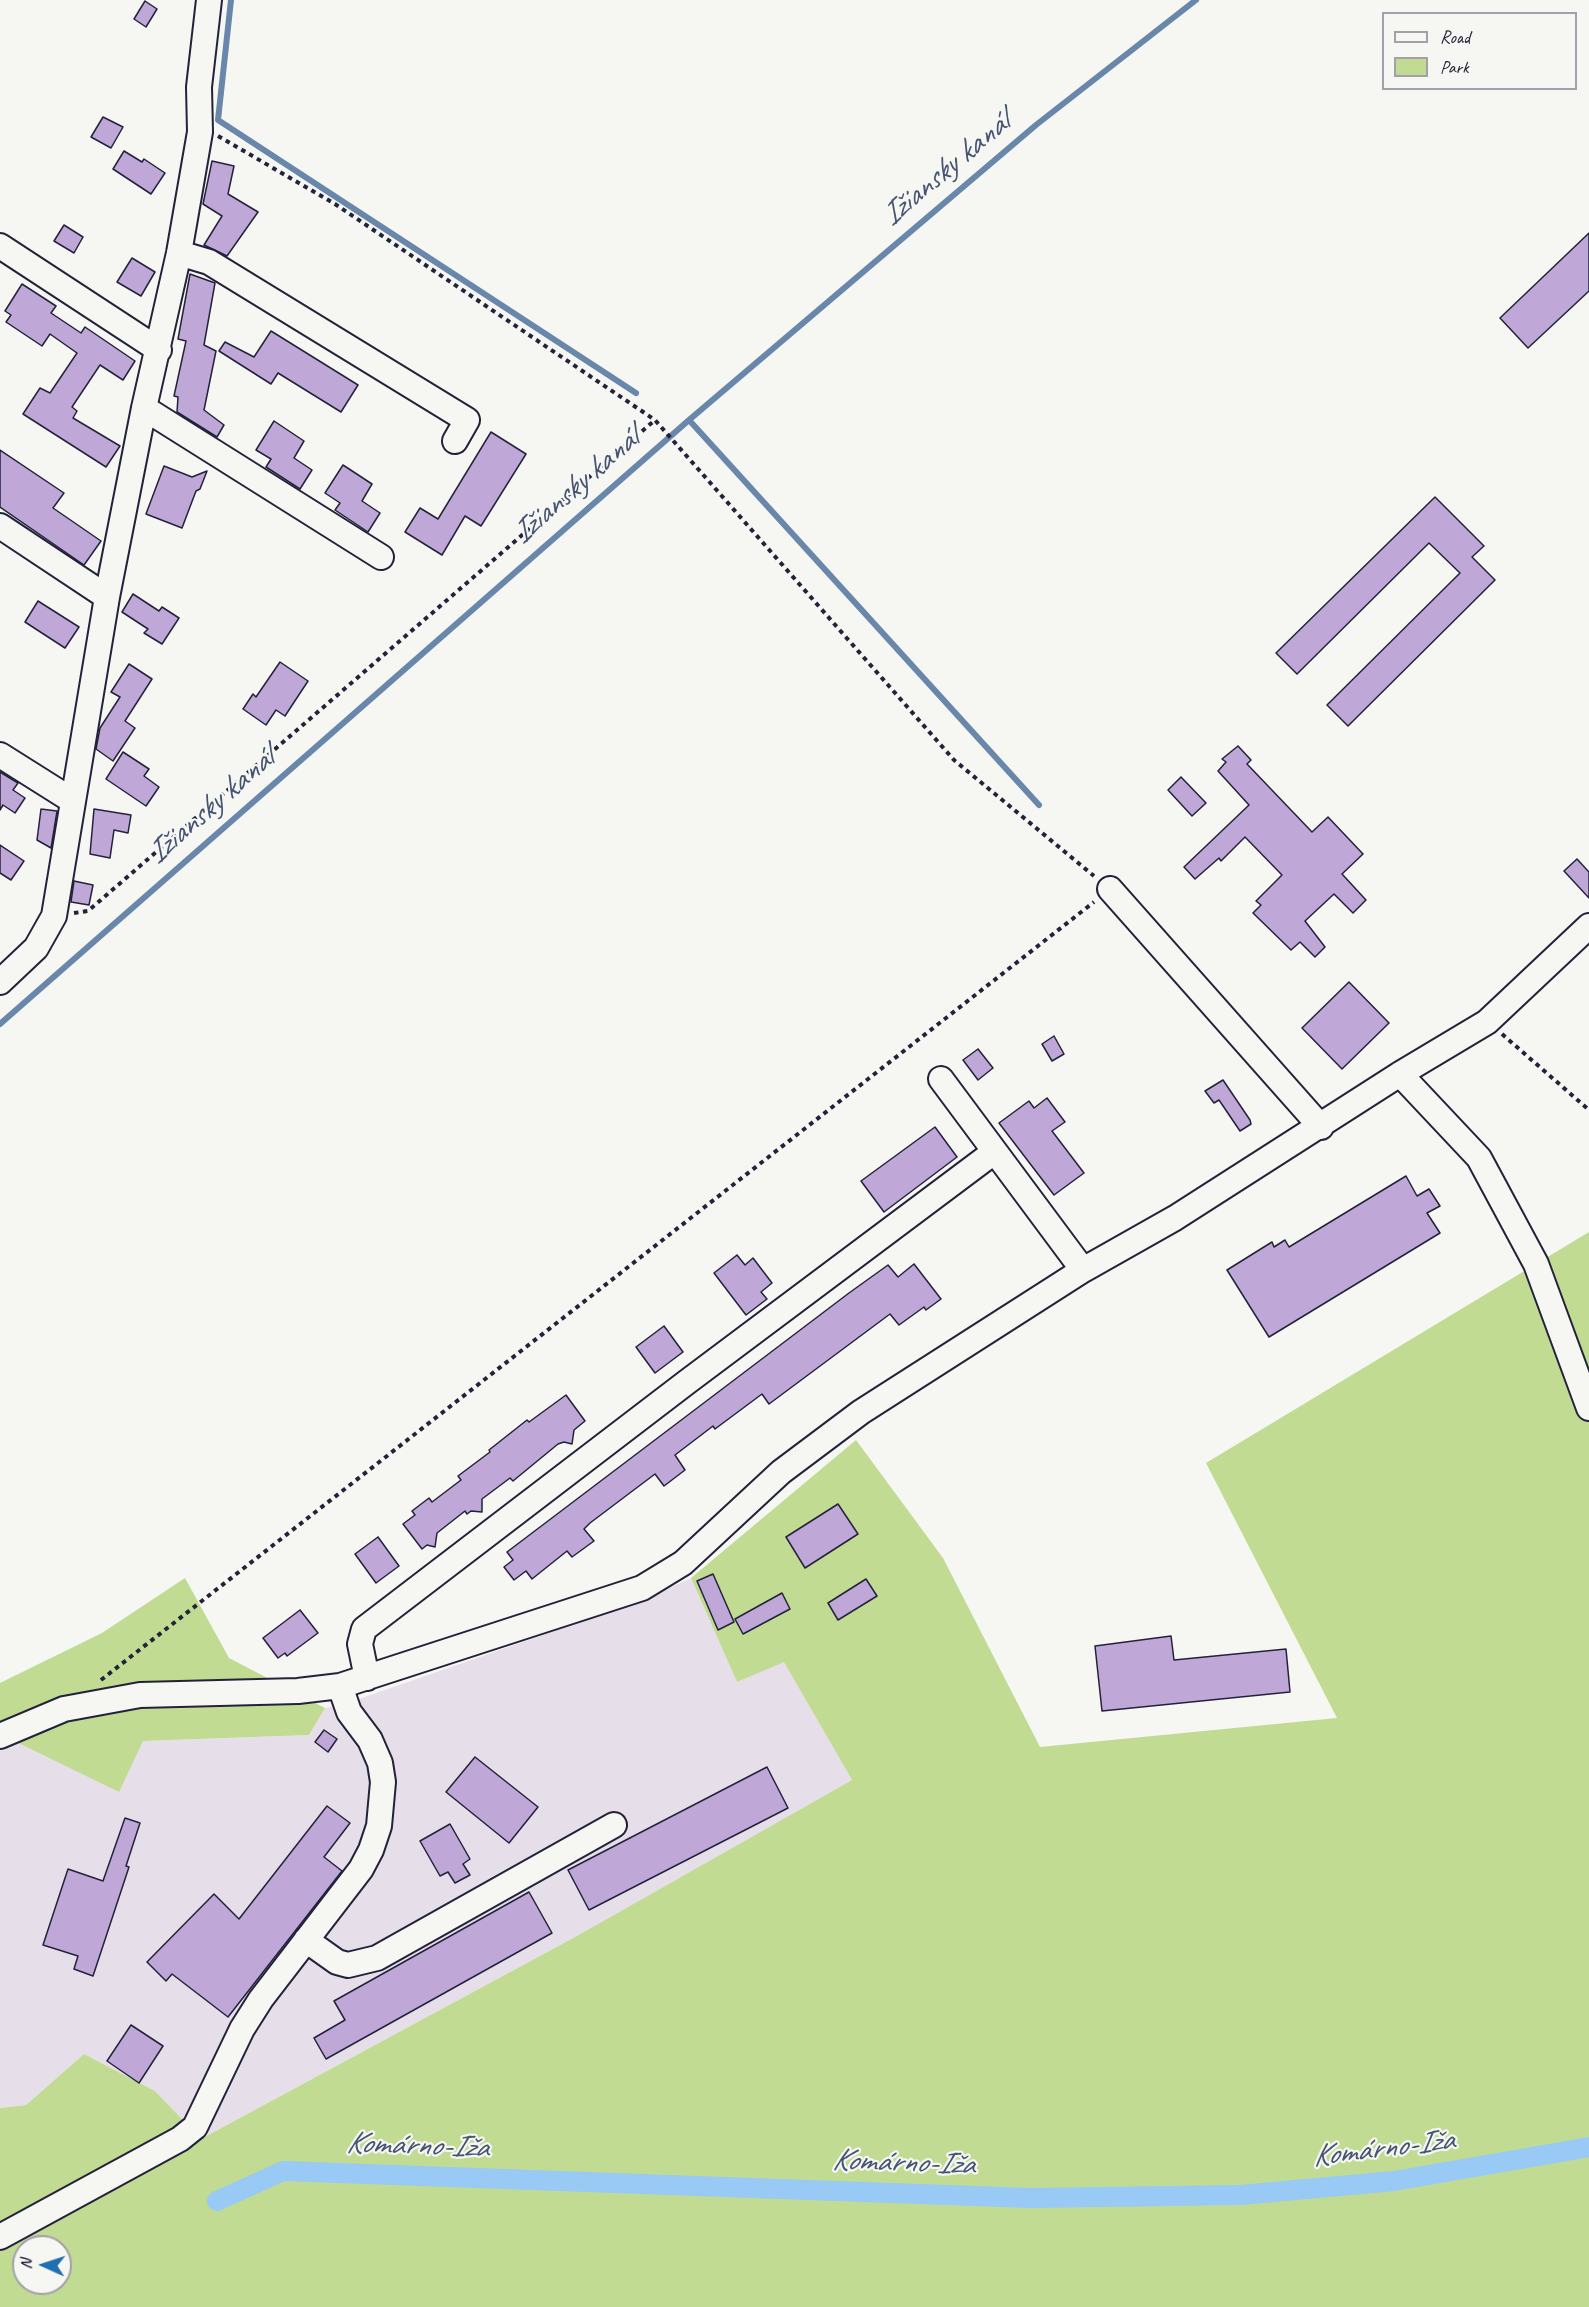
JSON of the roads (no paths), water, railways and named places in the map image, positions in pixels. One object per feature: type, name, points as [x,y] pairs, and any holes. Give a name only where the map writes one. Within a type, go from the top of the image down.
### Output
[{"type":"street","points":[[0,982],[36,948],[54,916],[107,597],[144,408],[159,350],[179,253],[200,132],[199,87],[209,0]]},
{"type":"street","points":[[0,246],[159,350]]},
{"type":"street","points":[[179,253],[209,262],[467,420],[455,441]]},
{"type":"street","points":[[144,408],[381,557]]},
{"type":"street","points":[[0,526],[107,597]]},
{"type":"street","points":[[0,755],[73,801]]},
{"type":"street","points":[[1110,889],[1321,1127]]},
{"type":"street","points":[[0,1736],[64,1709],[140,1695],[298,1691],[340,1686],[642,1588],[683,1563],[781,1472],[861,1412],[1083,1270],[1175,1218],[1321,1127],[1400,1074],[1487,1022],[1589,926]]},
{"type":"street","points":[[1400,1074],[1479,1158],[1536,1264],[1589,1408]]},
{"type":"street","points":[[940,1079],[1083,1270]]},
{"type":"street","points":[[367,1678],[360,1644],[364,1629],[677,1389],[994,1152]]},
{"type":"street","points":[[0,2237],[180,2139],[195,2127],[242,2029],[361,1869],[371,1850],[382,1803],[380,1763],[370,1740],[349,1712],[340,1686]]},
{"type":"street","points":[[306,1940],[337,1962],[348,1965],[377,1958],[614,1825]]},
{"type":"waterway","points":[[231,0],[218,120],[636,393]]},
{"type":"waterway","name":"Ižiansky kanál","points":[[0,1024],[689,420],[1036,125],[1196,0]]},
{"type":"waterway","points":[[689,420],[1039,805]]},
{"type":"waterway","name":"Komárno-Iža","points":[[217,2201],[283,2171],[1030,2198],[1240,2195],[1394,2181],[1589,2147]]}]
